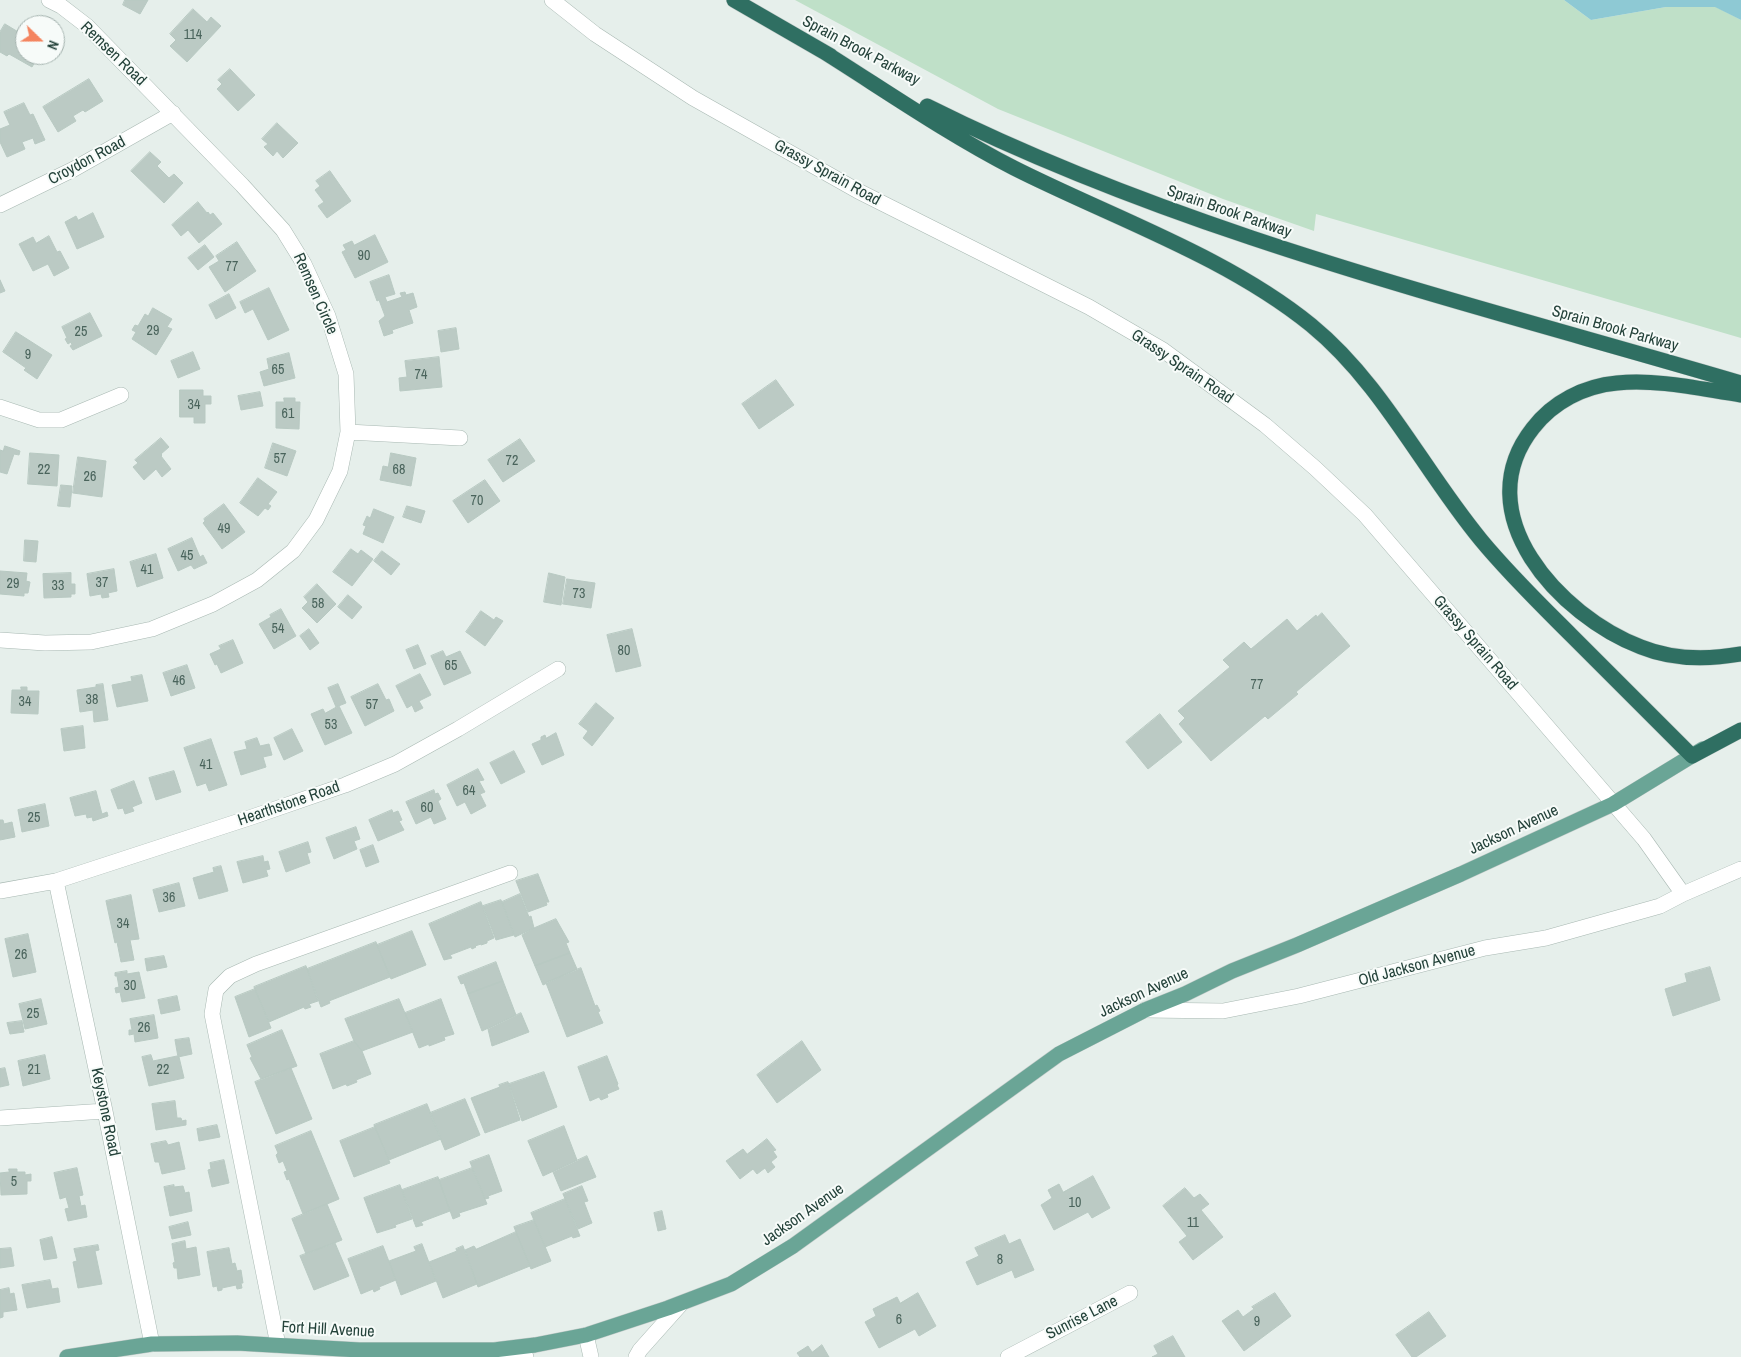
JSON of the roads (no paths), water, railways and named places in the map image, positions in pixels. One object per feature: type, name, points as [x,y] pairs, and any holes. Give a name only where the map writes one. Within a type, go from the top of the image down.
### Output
[{"type":"highway","name":"Sprain Brook Parkway","points":[[734,0],[824,52],[926,106],[1013,147],[1161,207],[1278,248],[1354,272],[1741,383]]},
{"type":"highway","points":[[824,52],[987,153],[1211,262],[1270,296],[1311,325],[1342,353],[1361,376],[1449,498],[1496,558],[1692,756],[1741,730]]},
{"type":"highway","points":[[1741,396],[1642,382],[1616,383],[1573,395],[1554,406],[1526,436],[1512,471],[1509,490],[1510,508],[1522,544],[1546,578],[1598,624],[1641,647],[1675,656],[1708,658],[1741,654]]},
{"type":"main road","name":"Jackson Avenue","points":[[586,1335],[681,1304],[730,1284],[793,1246],[1059,1054],[1145,1010],[1185,994],[1232,971],[1462,874],[1613,804],[1692,756],[1741,723]]},
{"type":"main road","name":"Fort Hill Avenue","points":[[67,1357],[152,1344],[237,1343],[360,1353],[494,1350],[535,1345],[586,1335]]},
{"type":"street","name":"Remsen Road","points":[[49,0],[61,6],[87,26],[173,113]]},
{"type":"street","name":"Grassy Sprain Road","points":[[552,0],[595,34],[702,103],[858,191],[1089,307],[1163,350],[1264,425],[1315,468],[1365,515],[1644,839],[1683,894]]},
{"type":"street","name":"Croydon Road","points":[[0,206],[74,169],[173,113]]},
{"type":"street","name":"Remsen Circle","points":[[0,640],[45,643],[91,642],[152,629],[212,604],[257,580],[293,551],[316,520],[340,471],[348,432],[346,374],[328,316],[304,264],[283,230],[173,113]]},
{"type":"street","points":[[0,407],[39,420],[61,420],[121,395]]},
{"type":"street","points":[[348,432],[460,438]]},
{"type":"street","name":"Hearthstone Road","points":[[0,891],[56,881],[252,818],[345,785],[395,764],[558,669]]},
{"type":"street","name":"Old Jackson Avenue","points":[[1145,1010],[1223,1011],[1299,996],[1485,948],[1546,938],[1660,906],[1741,869]]},
{"type":"street","points":[[278,1345],[212,1014],[216,990],[230,976],[256,964],[510,873]]},
{"type":"street","name":"Keystone Road","points":[[56,881],[106,1111],[152,1344]]},
{"type":"street","points":[[0,1118],[106,1111]]},
{"type":"street","name":"Sunrise Lane","points":[[1008,1357],[1130,1293]]},
{"type":"street","points":[[636,1357],[681,1304]]},
{"type":"street","points":[[586,1335],[591,1357]]},
{"type":"street","points":[[494,1350],[526,1357]]},
{"type":"water","points":[[1564,0],[1741,0],[1741,20],[1715,7],[1666,7],[1591,20]]}]
